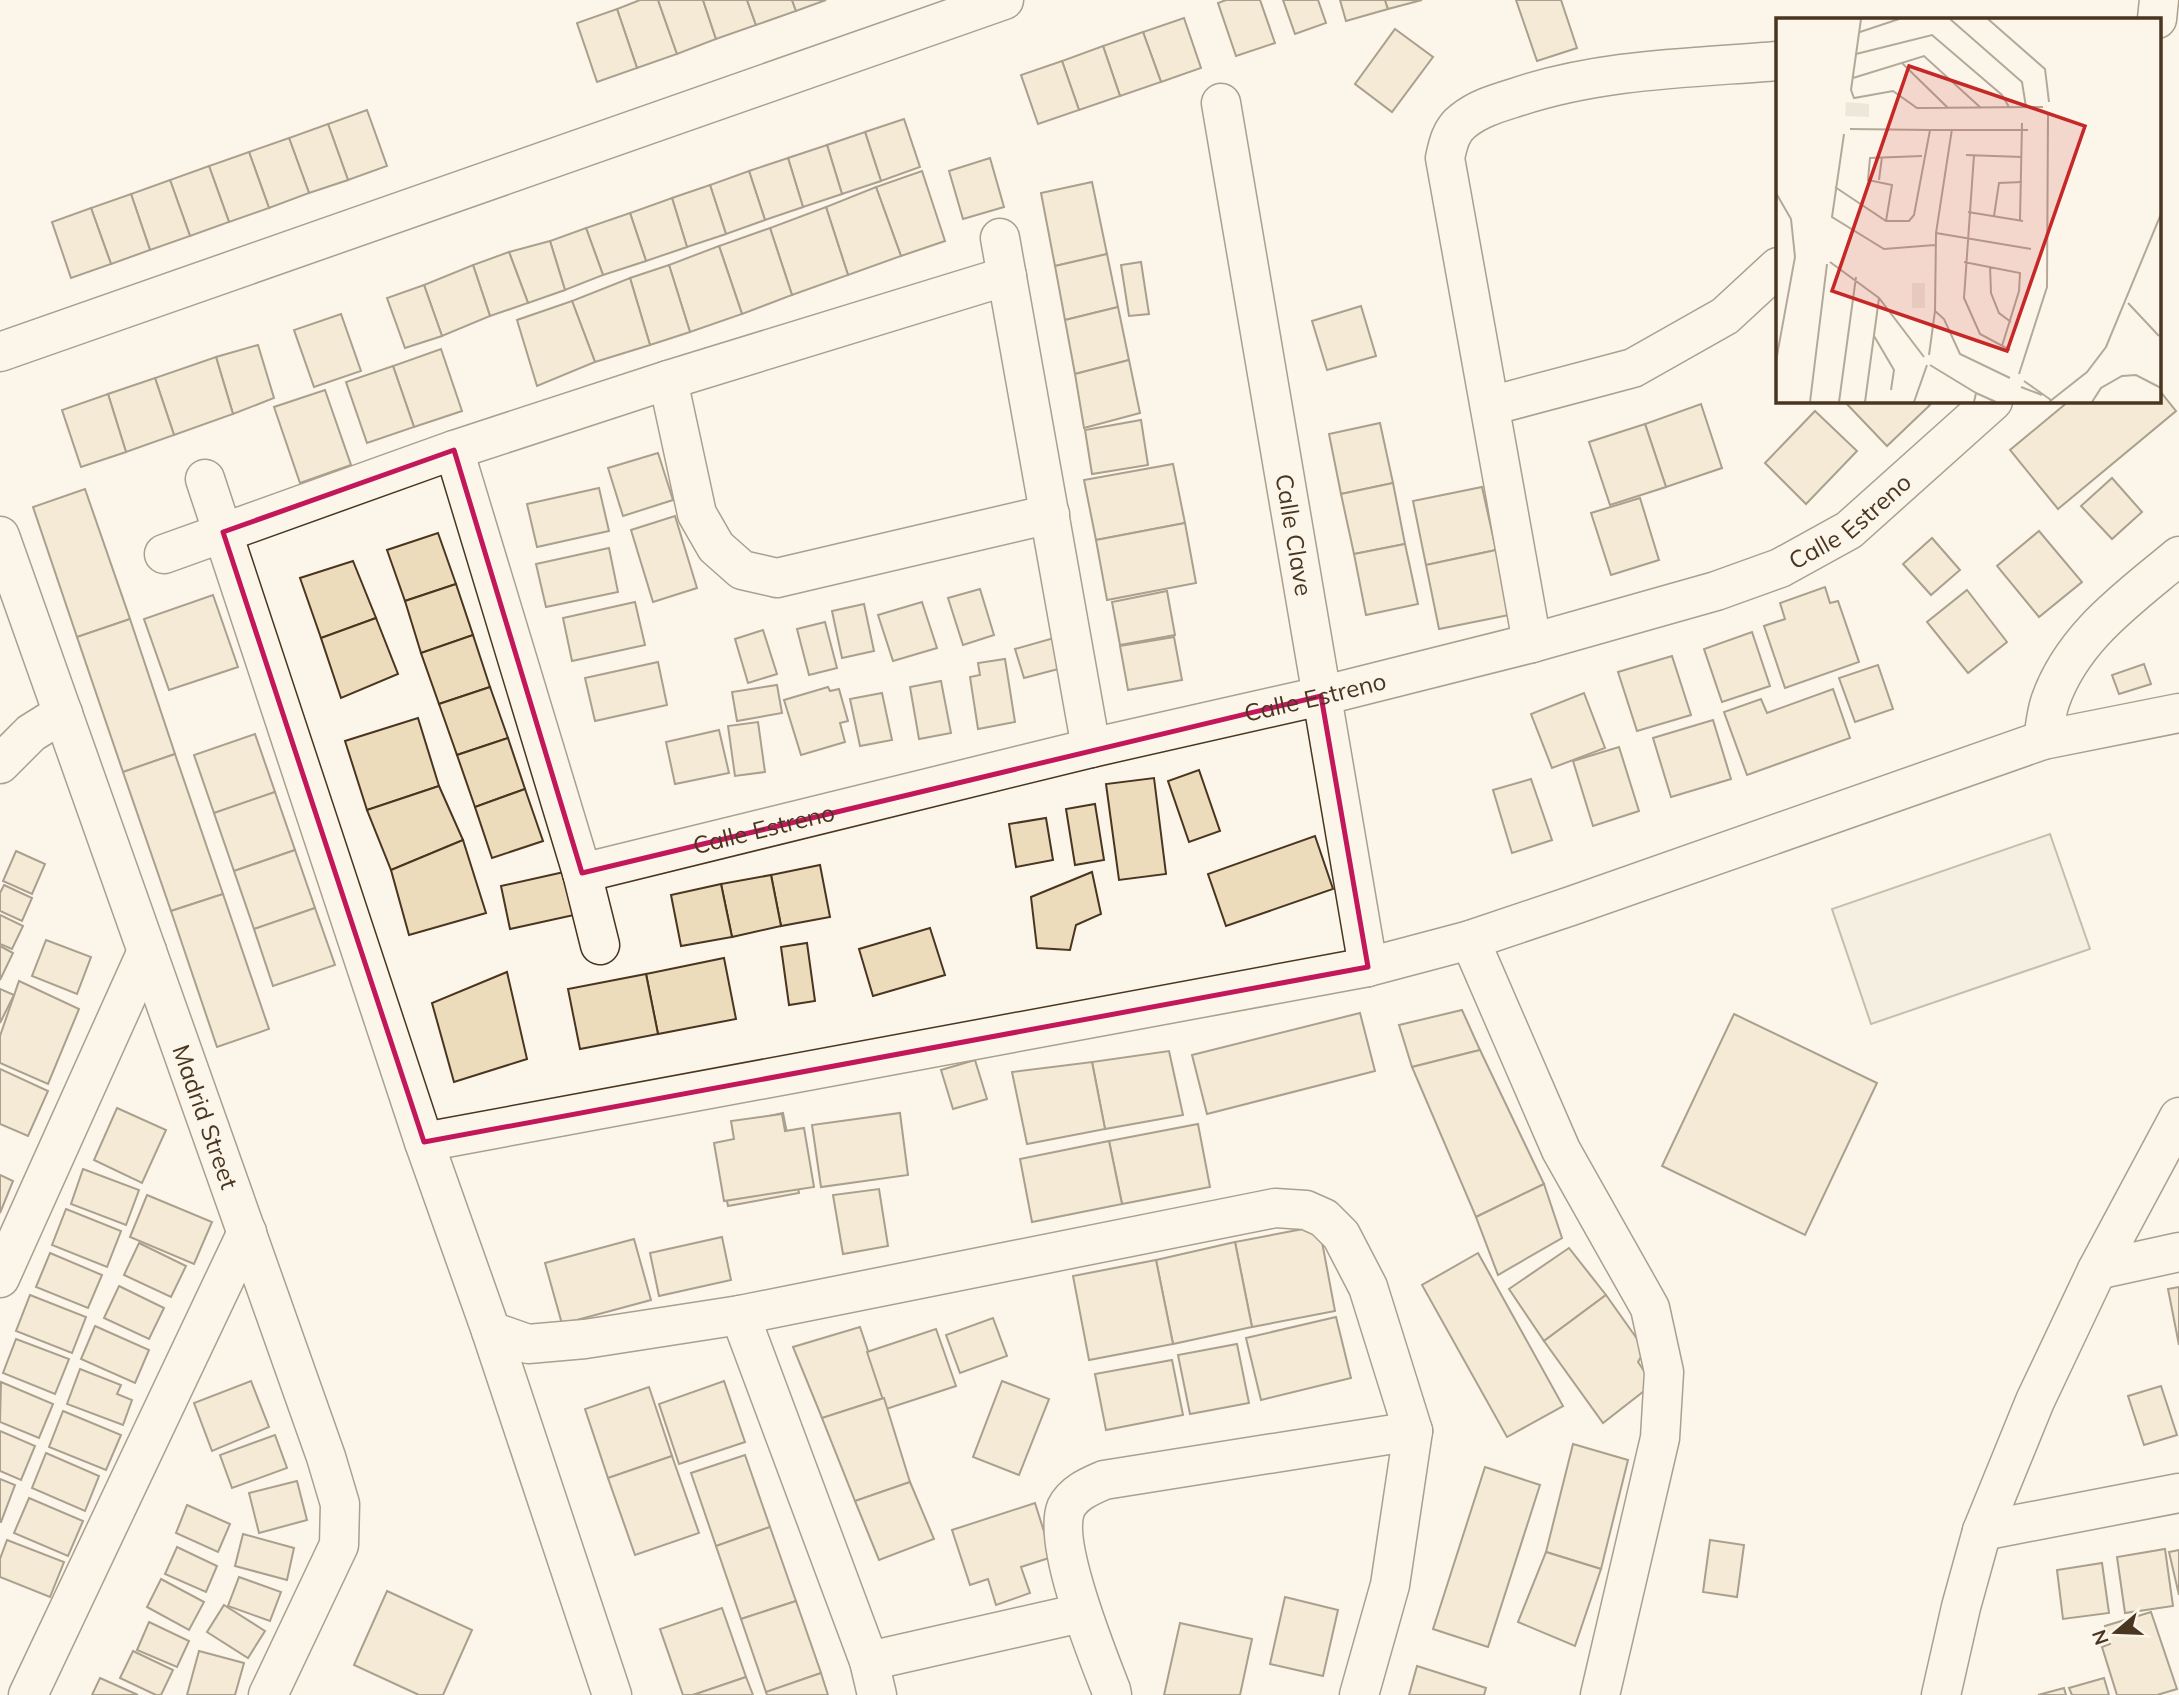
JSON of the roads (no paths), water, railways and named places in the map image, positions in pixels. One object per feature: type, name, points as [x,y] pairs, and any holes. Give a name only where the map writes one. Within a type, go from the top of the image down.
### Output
[{"type":"street","points":[[0,352],[1004,0]]},
{"type":"street","points":[[2157,18],[2159,0]]},
{"type":"street","points":[[1532,643],[1445,158],[1450,136],[1461,122],[1483,108],[1554,85],[1617,74],[1776,61]]},
{"type":"street","name":"Calle Clave","points":[[1221,103],[1368,967]]},
{"type":"street","points":[[1000,238],[1091,748]]},
{"type":"street","points":[[1490,406],[1633,368],[1725,316],[1776,269]]},
{"type":"street","points":[[164,554],[454,450],[668,380],[1007,275]]},
{"type":"street","points":[[668,380],[697,514],[716,547],[743,570],[776,578],[1050,514]]},
{"type":"street","name":"Calle Estreno","points":[[582,873],[1091,748],[1321,696],[1532,643],[1716,591],[1780,568],[1849,530],[1992,402]]},
{"type":"street","points":[[454,450],[582,873],[600,945]]},
{"type":"street","points":[[205,479],[424,1142],[491,1331],[612,1695]]},
{"type":"street","points":[[2043,740],[2050,703],[2067,666],[2086,638],[2179,556]]},
{"type":"street","name":"Madrid Street","points":[[4,558],[63,713],[247,1232],[340,1504],[339,1545],[268,1695]]},
{"type":"street","points":[[0,764],[30,733],[63,713]]},
{"type":"street","points":[[424,1142],[1368,967],[1470,940],[2043,740],[2179,713]]},
{"type":"street","points":[[1470,940],[1561,1150],[1650,1308],[1664,1372],[1660,1438],[1600,1695]]},
{"type":"street","points":[[0,1278],[147,951]]},
{"type":"street","points":[[1941,1695],[1982,1531],[2035,1401],[2097,1270],[2179,1117]]},
{"type":"street","points":[[491,1331],[528,1344],[584,1339],[740,1315],[1275,1208],[1306,1210],[1324,1218],[1341,1235],[1368,1287],[1413,1431],[1390,1585],[1359,1695]]},
{"type":"street","points":[[29,1695],[247,1232]]},
{"type":"street","points":[[2097,1270],[2179,1252]]},
{"type":"street","points":[[740,1315],[873,1678],[1081,1613]]},
{"type":"street","points":[[1112,1695],[1081,1613],[1064,1534],[1066,1508],[1080,1491],[1104,1480],[1413,1431]]},
{"type":"street","points":[[1982,1531],[2179,1493]]}]
